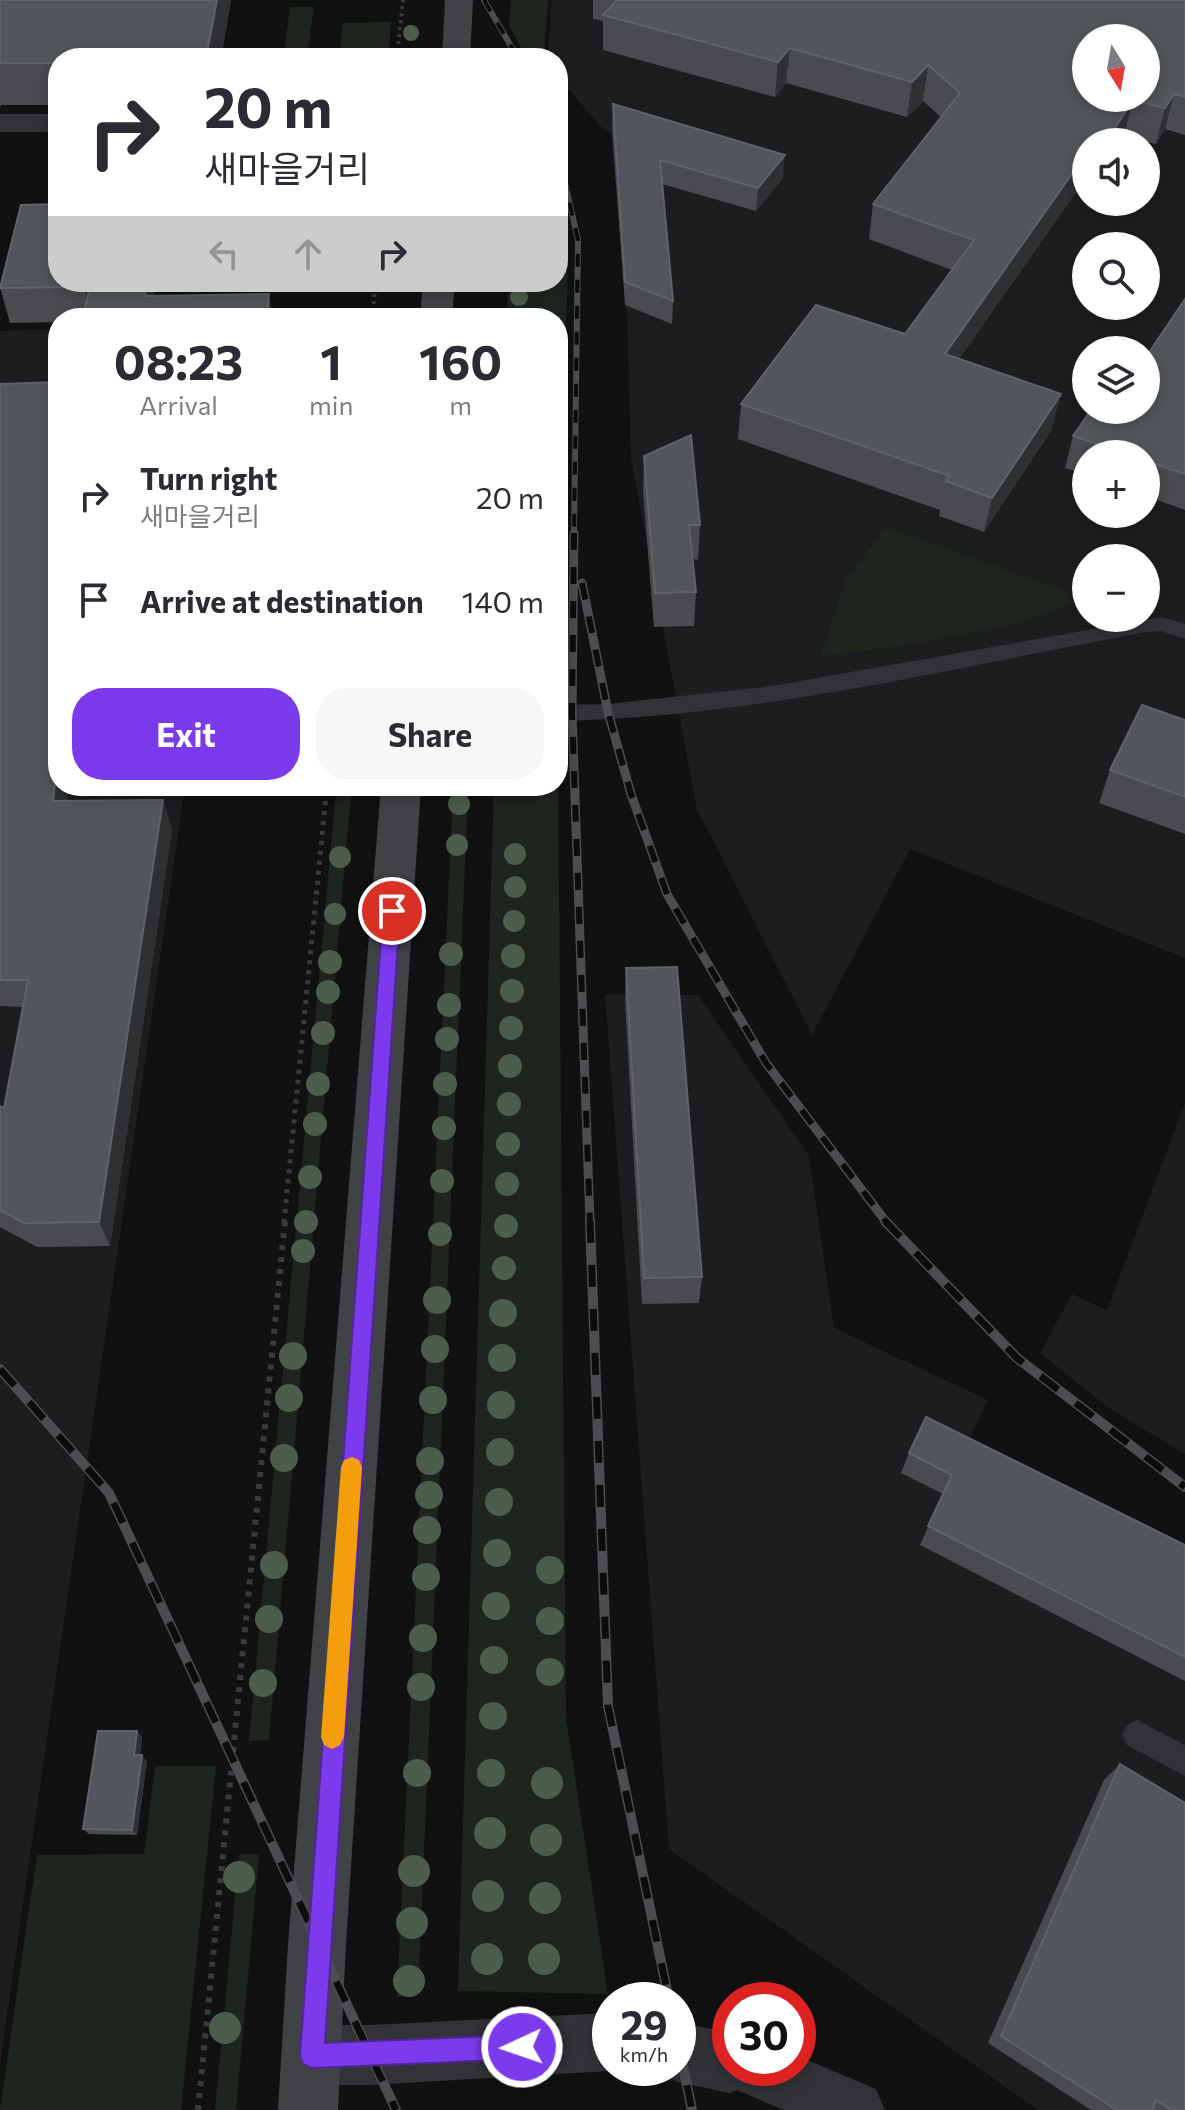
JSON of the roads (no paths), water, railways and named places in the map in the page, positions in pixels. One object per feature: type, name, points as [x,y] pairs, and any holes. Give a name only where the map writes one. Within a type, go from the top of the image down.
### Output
[{"type":"main road","points":[[457,48],[459,0]]},
{"type":"main road","points":[[310,2083],[317,1944],[400,796]]},
{"type":"street","points":[[0,123],[48,123]]},
{"type":"street","points":[[310,2083],[371,2055],[592,2043]]},
{"type":"street","points":[[798,2086],[855,2110]]},
{"type":"lane","points":[[568,713],[608,712],[772,694],[1146,625],[1162,624],[1185,632]]},
{"type":"lane","points":[[1137,1735],[1185,1761]]},
{"type":"railway","points":[[484,0],[512,48]]},
{"type":"railway","points":[[568,196],[578,240],[574,535]]},
{"type":"railway","points":[[574,533],[572,713],[590,1223]]},
{"type":"railway","points":[[582,583],[608,712],[631,794],[667,894],[766,1063],[887,1223]]},
{"type":"railway","points":[[590,1221],[608,1706],[665,1982]]},
{"type":"railway","points":[[885,1221],[1017,1358],[1185,1487]]},
{"type":"railway","points":[[0,1369],[109,1493],[396,2110]]},
{"type":"railway","points":[[687,2086],[692,2110]]}]
